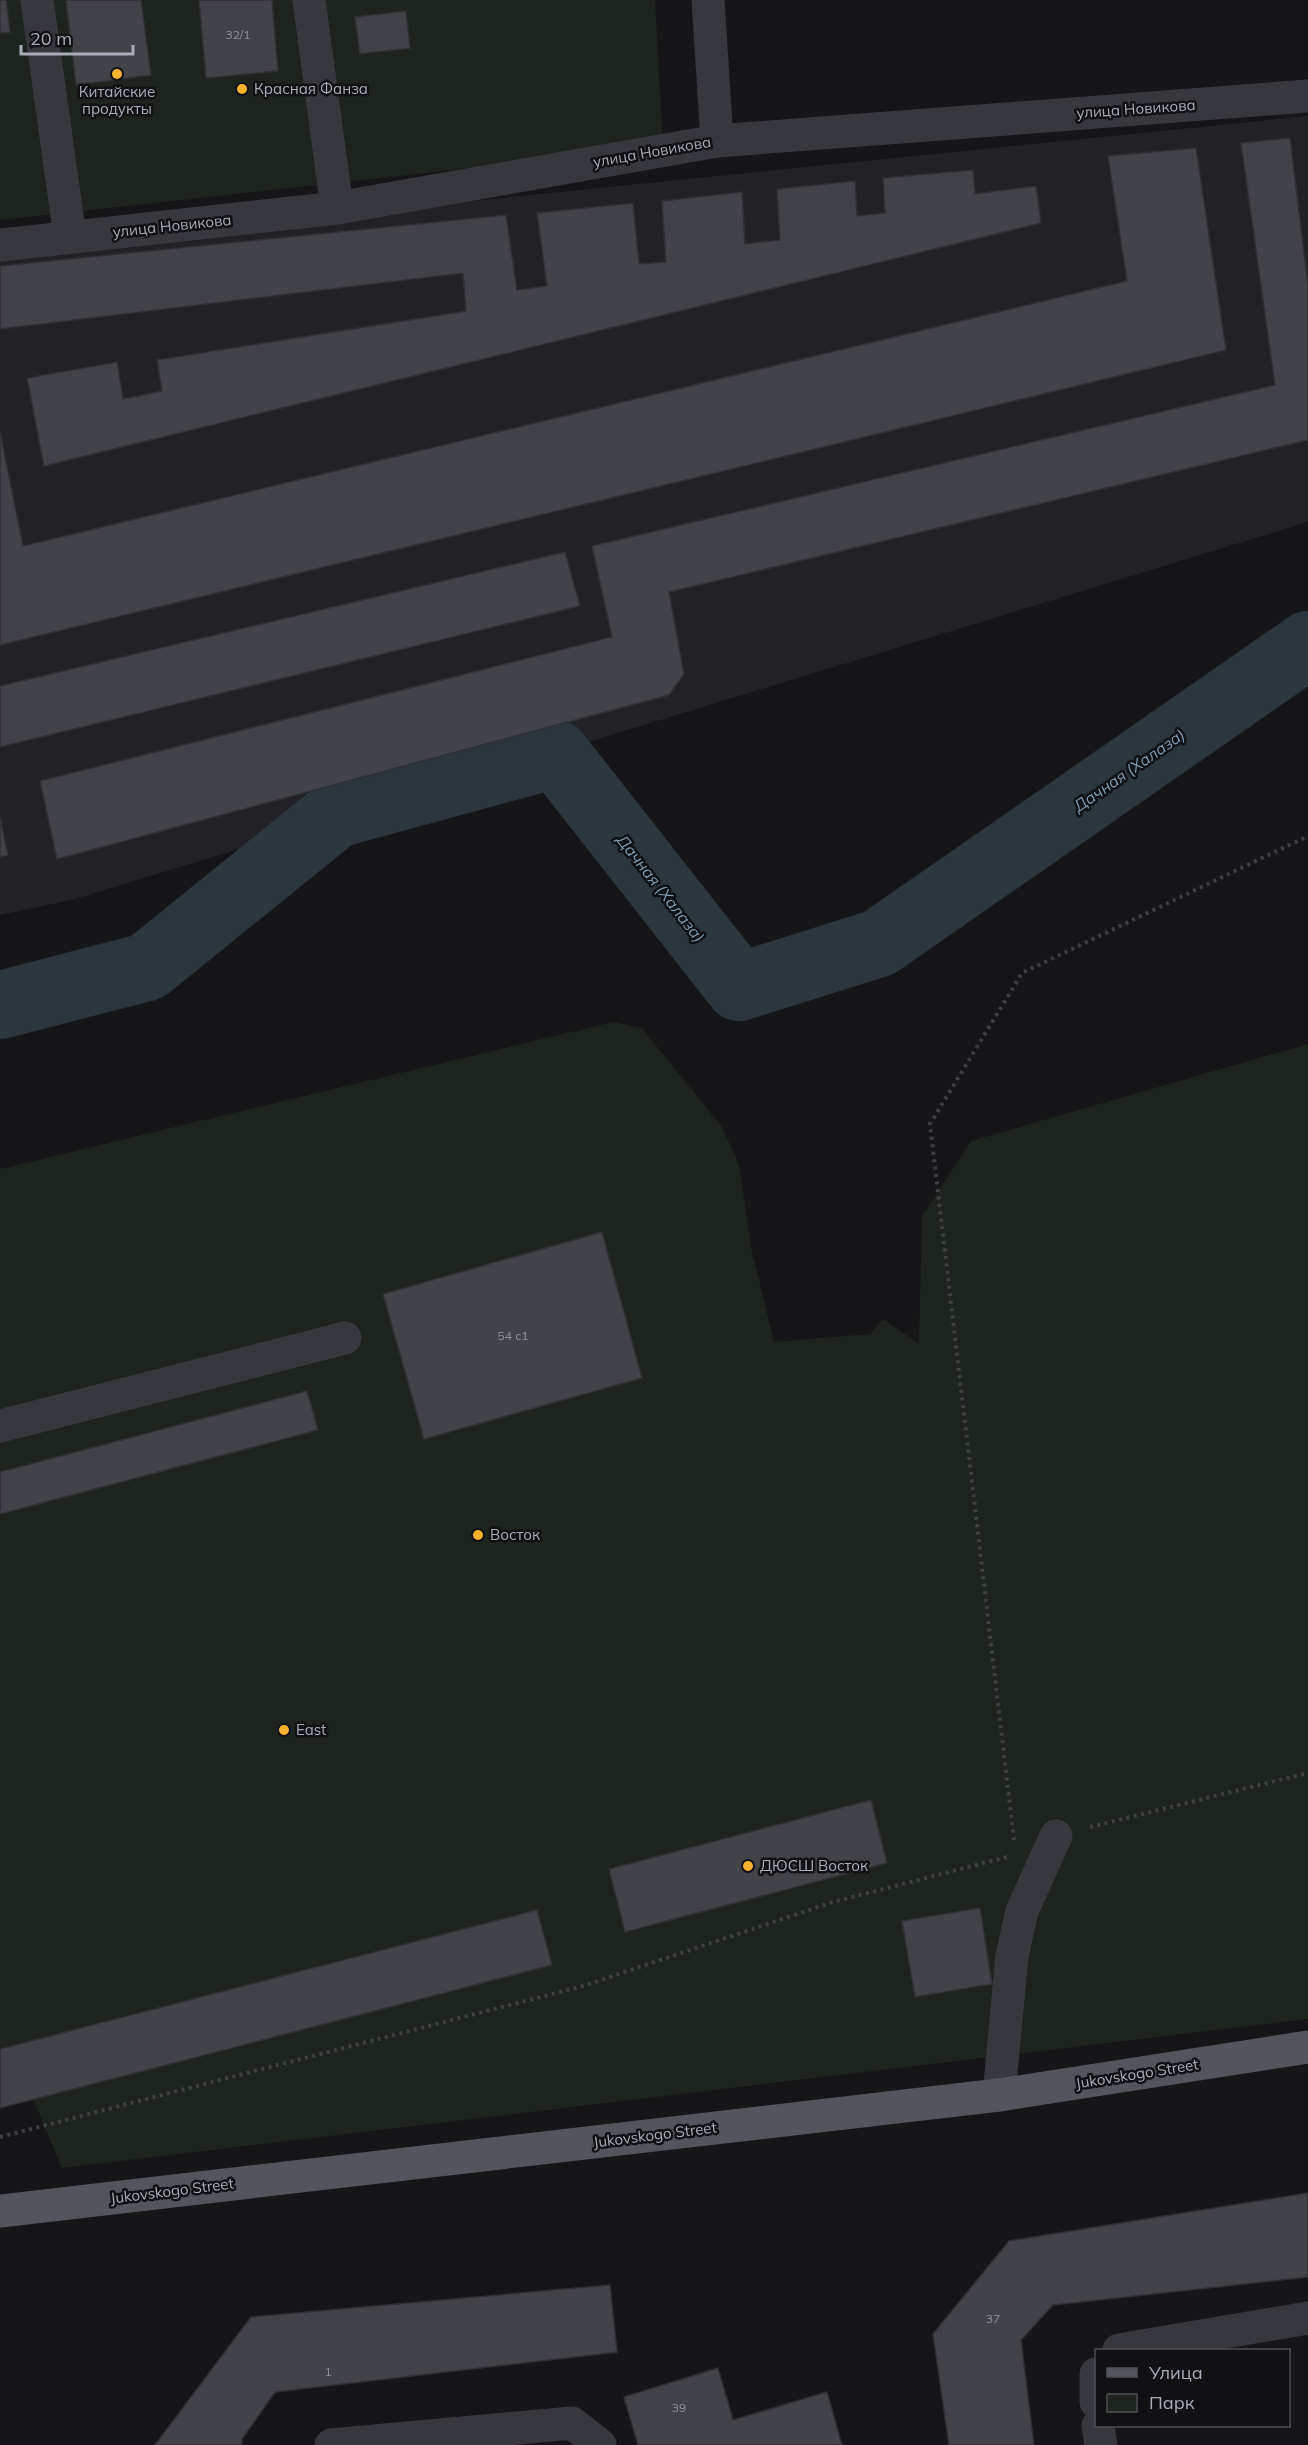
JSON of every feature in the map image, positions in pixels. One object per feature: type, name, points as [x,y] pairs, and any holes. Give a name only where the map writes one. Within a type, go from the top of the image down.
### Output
[{"type":"main road","name":"Jukovskogo Street","points":[[0,2211],[999,2095],[1308,2047]]},
{"type":"street","points":[[37,0],[70,237]]},
{"type":"street","points":[[309,0],[337,208]]},
{"type":"street","points":[[708,0],[717,141]]},
{"type":"street","name":"улица Новикова","points":[[0,245],[337,208],[717,141],[1308,96]]},
{"type":"street","points":[[0,1426],[345,1338]]},
{"type":"street","points":[[999,2095],[1012,1956],[1022,1911],[1056,1836]]},
{"type":"street","points":[[1125,2349],[1308,2318]]},
{"type":"street","points":[[330,2445],[572,2423],[600,2445]]},
{"type":"street","points":[[1098,2427],[1101,2445]]},
{"type":"path","points":[[1014,1843],[930,1124],[1022,973],[1308,836]]},
{"type":"path","points":[[0,2137],[583,1986],[833,1902],[1015,1855],[1056,1836],[1308,1773]]},
{"type":"shaded area","points":[[1308,116],[1308,522],[75,899],[0,915],[0,249]]},
{"type":"green space","points":[[0,0],[655,0],[663,147],[0,220]]},
{"type":"green space","name":"Восток","points":[[613,1022],[642,1028],[722,1127],[739,1164],[751,1247],[774,1342],[870,1334],[883,1319],[919,1344],[922,1216],[971,1141],[1308,1044],[1308,2019],[62,2168],[33,2099],[0,2108],[0,1169]]},
{"type":"building","points":[[0,0],[6,0],[10,32],[0,33]]},
{"type":"building","points":[[66,0],[141,0],[151,75],[76,85]]},
{"type":"building","points":[[199,0],[272,0],[278,71],[206,78]]},
{"type":"building","points":[[406,11],[410,48],[360,54],[355,17]]},
{"type":"building","points":[[1290,138],[1308,285],[1308,440],[669,592],[684,674],[669,695],[57,859],[40,781],[612,637],[592,546],[1275,385],[1241,143]]},
{"type":"building","points":[[1196,148],[1226,350],[0,645],[0,432],[23,546],[1127,281],[1108,156]]},
{"type":"building","points":[[973,170],[975,194],[1036,186],[1041,223],[44,466],[27,378],[117,362],[123,399],[162,391],[157,360],[466,311],[463,273],[0,329],[0,266],[506,215],[517,290],[547,286],[537,213],[633,203],[639,264],[666,262],[662,201],[742,192],[745,244],[780,240],[777,189],[855,181],[857,216],[885,213],[883,178]]},
{"type":"building","points":[[565,552],[580,606],[0,747],[0,686]]},
{"type":"building","points":[[0,817],[8,855],[0,857]]},
{"type":"building","points":[[602,1232],[642,1378],[424,1439],[383,1294]]},
{"type":"building","points":[[307,1391],[318,1430],[0,1514],[0,1472]]},
{"type":"building","name":"ДЮСШ Восток","points":[[871,1800],[887,1863],[625,1932],[609,1869]]},
{"type":"building","points":[[980,1908],[992,1984],[915,1997],[902,1921]]},
{"type":"building","points":[[537,1910],[552,1965],[0,2108],[0,2049]]},
{"type":"building","points":[[1308,2193],[1308,2277],[1053,2305],[1021,2340],[1034,2445],[949,2445],[933,2334],[1009,2241]]},
{"type":"building","points":[[610,2285],[617,2352],[275,2392],[242,2439],[242,2445],[155,2445],[251,2317]]},
{"type":"building","points":[[718,2368],[733,2420],[827,2392],[842,2445],[638,2445],[624,2397]]},
{"type":"waterway","name":"Дачная (Халаза)","points":[[0,1005],[147,967],[336,814],[556,754],[739,987],[879,943],[1308,645]]},
{"type":"place","name":"Китайские продукты","points":[[117,74]]},
{"type":"place","name":"Красная Фанза","points":[[242,89]]},
{"type":"place","name":"Восток","points":[[478,1535]]},
{"type":"place","name":"East","points":[[284,1730]]},
{"type":"place","name":"ДЮСШ Восток","points":[[748,1866]]}]
